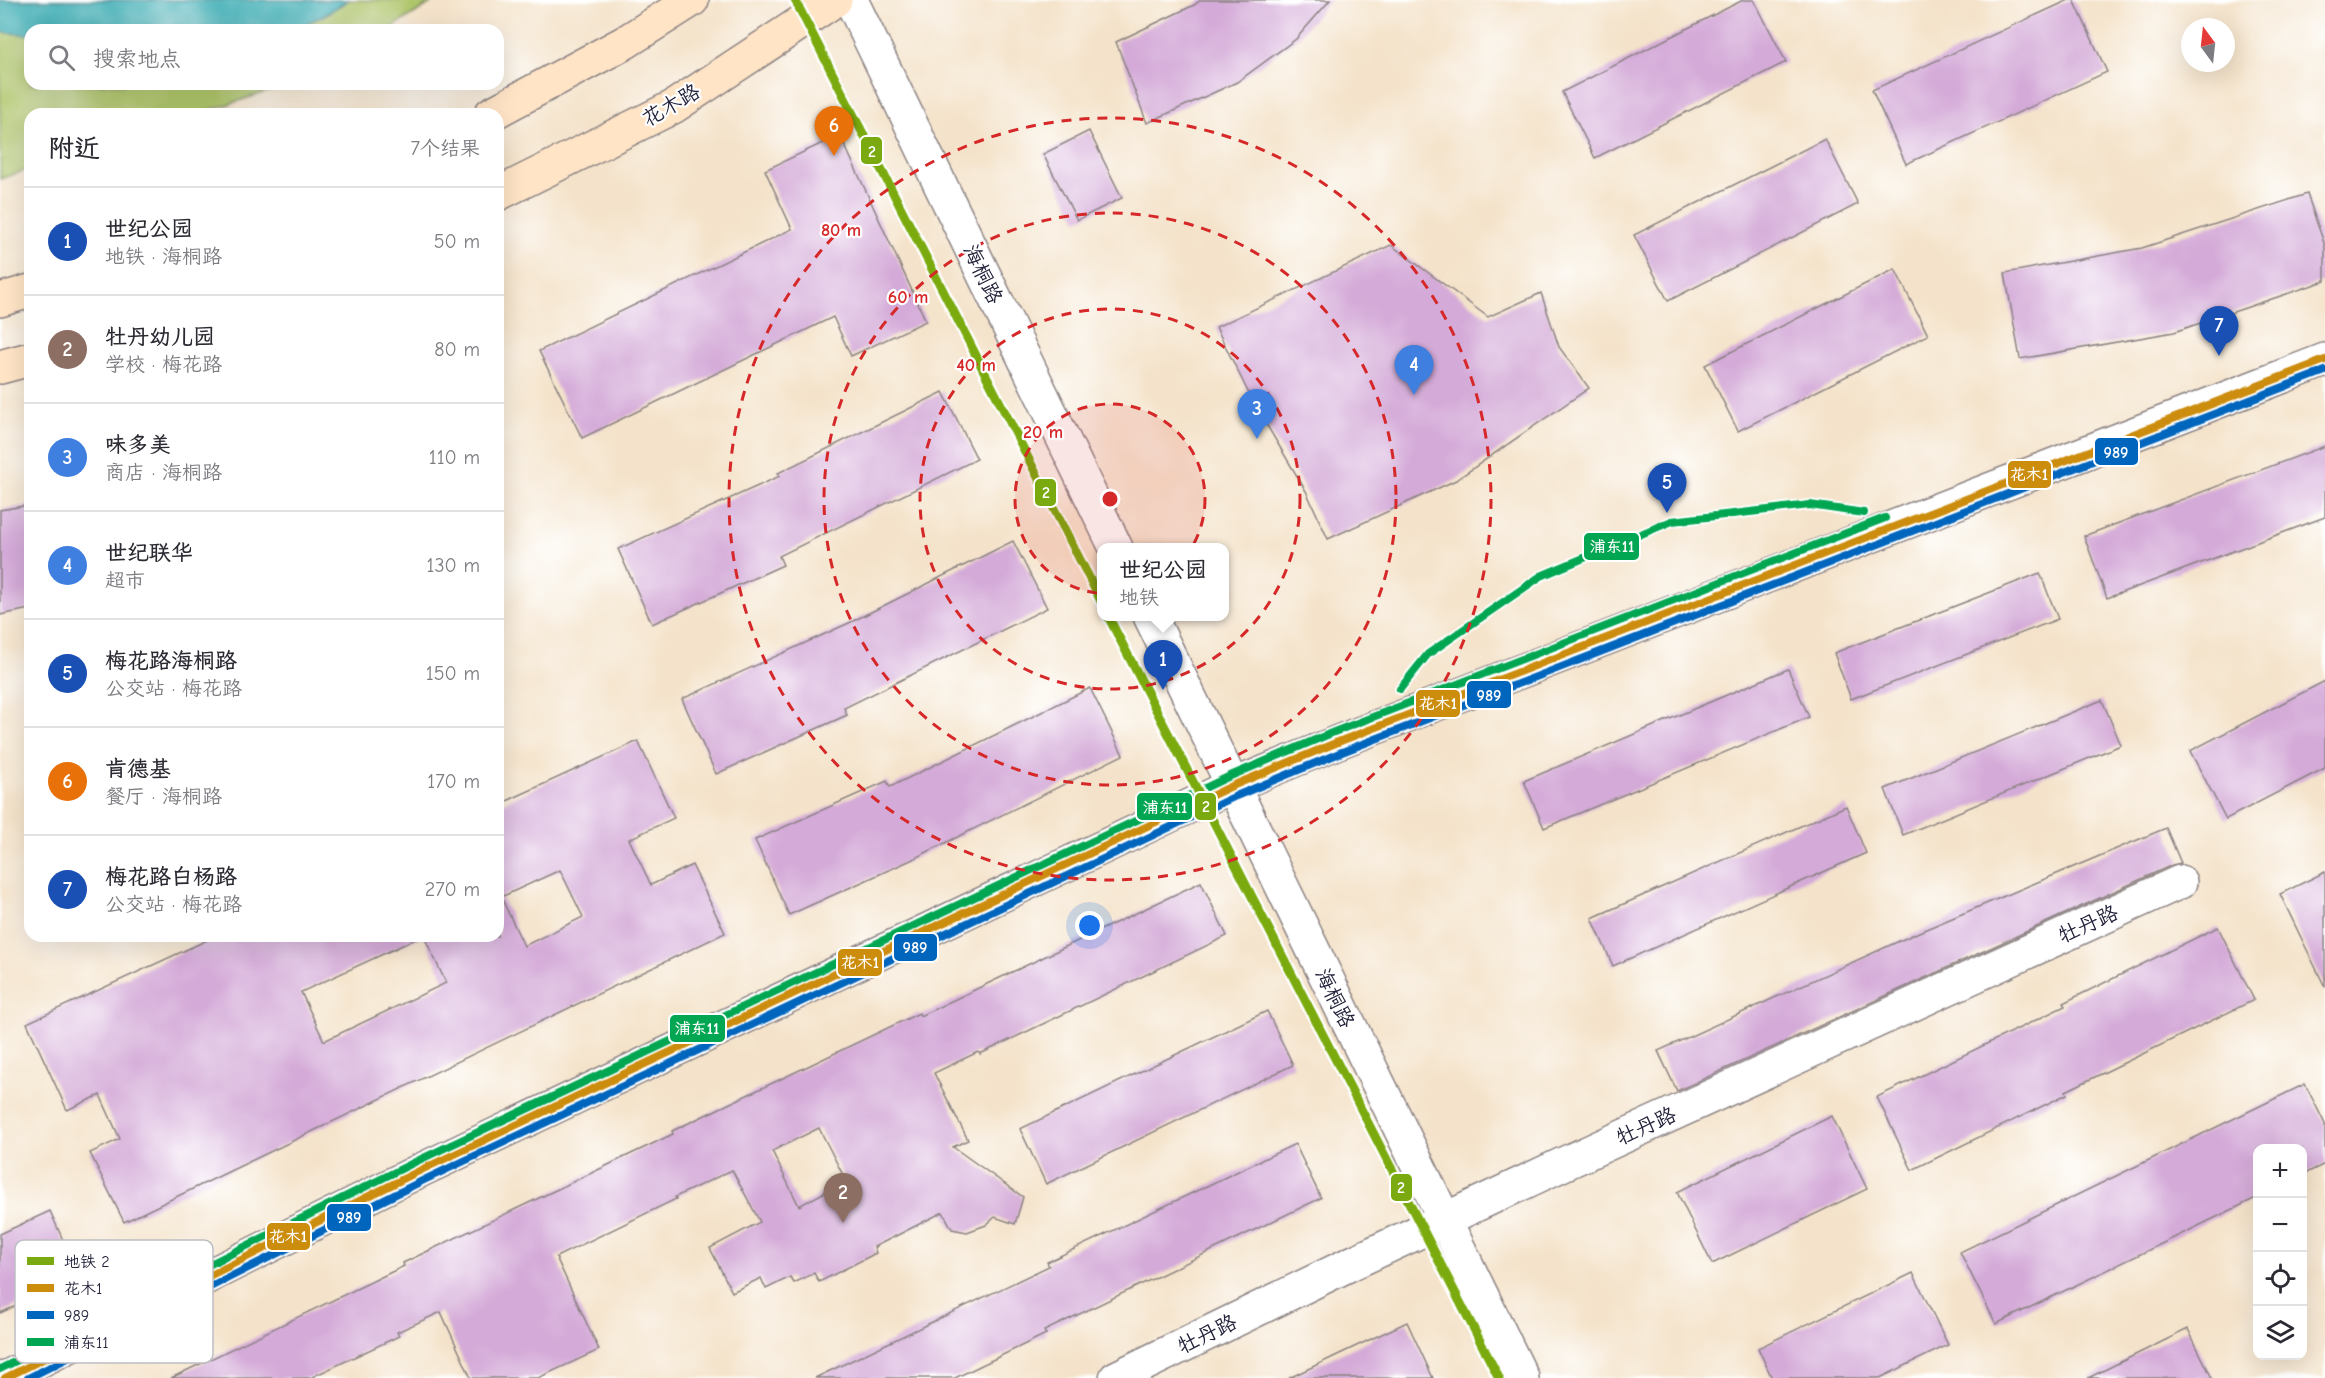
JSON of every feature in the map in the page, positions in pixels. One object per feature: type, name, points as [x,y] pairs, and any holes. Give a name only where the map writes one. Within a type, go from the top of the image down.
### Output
[{"type":"main road","points":[[502,108],[624,43],[692,0]]},
{"type":"main road","name":"花木路","points":[[504,191],[673,107],[835,0]]},
{"type":"main road","points":[[0,300],[24,293]]},
{"type":"main road","points":[[0,367],[24,361]]},
{"type":"street","name":"海桐路","points":[[852,0],[1114,543]]},
{"type":"street","points":[[213,1274],[419,1171],[1125,834],[1232,786],[1338,742],[2325,360]]},
{"type":"street","name":"海桐路","points":[[1152,621],[1522,1378]]},
{"type":"street","name":"牡丹路","points":[[1116,1378],[1443,1220],[2180,882]]},
{"type":"street","points":[[5,1378],[35,1363]]},
{"type":"green space","points":[[0,0],[436,0],[398,24],[24,24],[24,90],[272,90],[217,108],[24,108],[24,171],[0,179]]},
{"type":"water","points":[[0,0],[349,0],[305,24],[24,24],[24,34],[0,32]]},
{"type":"building","points":[[1201,0],[1330,0],[1296,39],[1237,82],[1147,123],[1116,42]]},
{"type":"building","points":[[1743,0],[1754,0],[1786,62],[1595,158],[1562,92]]},
{"type":"building","points":[[2069,0],[2074,0],[2107,72],[1906,164],[1872,90]]},
{"type":"building","points":[[1089,131],[1122,198],[1077,220],[1043,154]]},
{"type":"building","points":[[840,135],[926,321],[851,356],[833,317],[582,438],[539,351],[792,229],[765,170]]},
{"type":"building","points":[[1825,139],[1858,204],[1668,301],[1634,235]]},
{"type":"building","points":[[2307,194],[2325,246],[2325,281],[2174,332],[2020,359],[2005,273],[2142,248]]},
{"type":"building","points":[[1391,245],[1488,317],[1541,293],[1559,347],[1589,388],[1456,480],[1328,539],[1306,491],[1253,402],[1216,327]]},
{"type":"building","points":[[1895,269],[1928,335],[1738,431],[1705,365]]},
{"type":"building","points":[[943,392],[977,459],[779,556],[783,565],[652,624],[618,549],[780,476],[778,473]]},
{"type":"building","points":[[2325,446],[2325,517],[2107,598],[2084,536]]},
{"type":"building","points":[[24,506],[24,610],[0,615],[0,510]]},
{"type":"building","points":[[1013,541],[1047,608],[844,708],[847,715],[716,774],[682,699],[849,623]]},
{"type":"building","points":[[2040,573],[2058,619],[1851,699],[1834,653]]},
{"type":"building","points":[[1788,669],[1809,717],[1544,828],[1524,781]]},
{"type":"building","points":[[2325,681],[2325,768],[2226,819],[2190,751]]},
{"type":"building","points":[[1090,688],[1123,755],[911,860],[789,915],[755,840],[887,781],[890,787]]},
{"type":"building","points":[[2102,700],[2121,745],[1903,835],[1885,789]]},
{"type":"building","points":[[638,741],[674,818],[629,839],[651,885],[692,865],[725,933],[124,1222],[90,1153],[120,1139],[100,1095],[67,1110],[27,1023],[203,942],[409,942],[301,992],[324,1041],[446,983],[427,942],[504,942],[504,903],[524,946],[583,917],[560,870],[504,896],[504,802]]},
{"type":"building","points":[[1846,806],[1866,853],[1613,966],[1592,918]]},
{"type":"building","points":[[2166,828],[2181,863],[2172,865],[1677,1091],[1658,1051],[1919,932]]},
{"type":"building","points":[[2325,872],[2325,987],[2280,894]]},
{"type":"building","points":[[1201,882],[1227,936],[980,1054],[978,1052],[934,1073],[968,1140],[953,1147],[1023,1197],[1015,1224],[995,1217],[986,1225],[967,1232],[952,1229],[943,1212],[874,1247],[876,1253],[819,1282],[814,1273],[794,1283],[790,1277],[766,1289],[761,1278],[732,1292],[710,1248],[760,1222],[732,1170],[556,1257],[599,1350],[538,1378],[471,1378],[441,1312],[397,1332],[399,1336],[310,1378],[171,1378],[202,1363],[213,1363],[213,1358],[404,1266],[403,1263],[919,1013],[920,1016]],"holes":[[[819,1128],[846,1181],[799,1206],[772,1151]]]},
{"type":"building","points":[[2218,927],[2254,1000],[2066,1091],[2067,1094],[1912,1170],[1877,1097],[2065,1006],[2063,1003]]},
{"type":"building","points":[[1267,1011],[1293,1065],[1046,1184],[1020,1129]]},
{"type":"building","points":[[2305,1084],[2325,1124],[2325,1164],[2307,1173],[2307,1144],[2253,1144],[2253,1199],[1996,1324],[1960,1252]]},
{"type":"building","points":[[1832,1116],[1867,1189],[1712,1264],[1677,1192]]},
{"type":"building","points":[[1295,1144],[1321,1198],[1044,1331],[1046,1334],[955,1378],[815,1378],[1049,1266],[1047,1262]]},
{"type":"building","points":[[50,1211],[63,1240],[15,1240],[15,1306],[0,1313],[0,1234]]},
{"type":"building","points":[[1913,1273],[1948,1345],[1880,1378],[1772,1378],[1758,1348]]},
{"type":"building","points":[[1407,1322],[1433,1378],[1289,1378]]},
{"type":"building","points":[[2188,1329],[2212,1378],[2088,1378]]},
{"type":"metro line","name":"2","points":[[795,0],[1097,593]]},
{"type":"metro line","name":"2","points":[[1111,621],[1499,1378]]},
{"type":"transit line","name":"花木1","points":[[213,1274],[419,1171],[1232,786],[1338,742],[2325,360]]},
{"type":"transit line","name":"989","points":[[213,1286],[424,1180],[1236,796],[1342,752],[2325,371]]},
{"type":"transit line","name":"浦东11","points":[[1400,689],[1428,654],[1541,576],[1672,521],[1810,505],[1864,513]]},
{"type":"transit line","name":"浦东11","points":[[213,1263],[415,1162],[1228,777],[1334,732],[1885,518]]},
{"type":"transit line","name":"浦东11","points":[[0,1369],[15,1362]]},
{"type":"transit line","name":"花木1","points":[[5,1378],[35,1363]]},
{"type":"transit line","name":"989","points":[[28,1378],[58,1363]]},
{"type":"place","name":"肯德基","points":[[834,156]]},
{"type":"place","name":"梅花路白杨路","points":[[2219,356]]},
{"type":"place","name":"世纪联华","points":[[1414,395]]},
{"type":"place","name":"味多美","points":[[1257,439]]},
{"type":"place","name":"梅花路海桐路","points":[[1667,513]]},
{"type":"place","name":"世纪公园","points":[[1163,690]]},
{"type":"place","name":"牡丹幼儿园","points":[[843,1223]]}]
